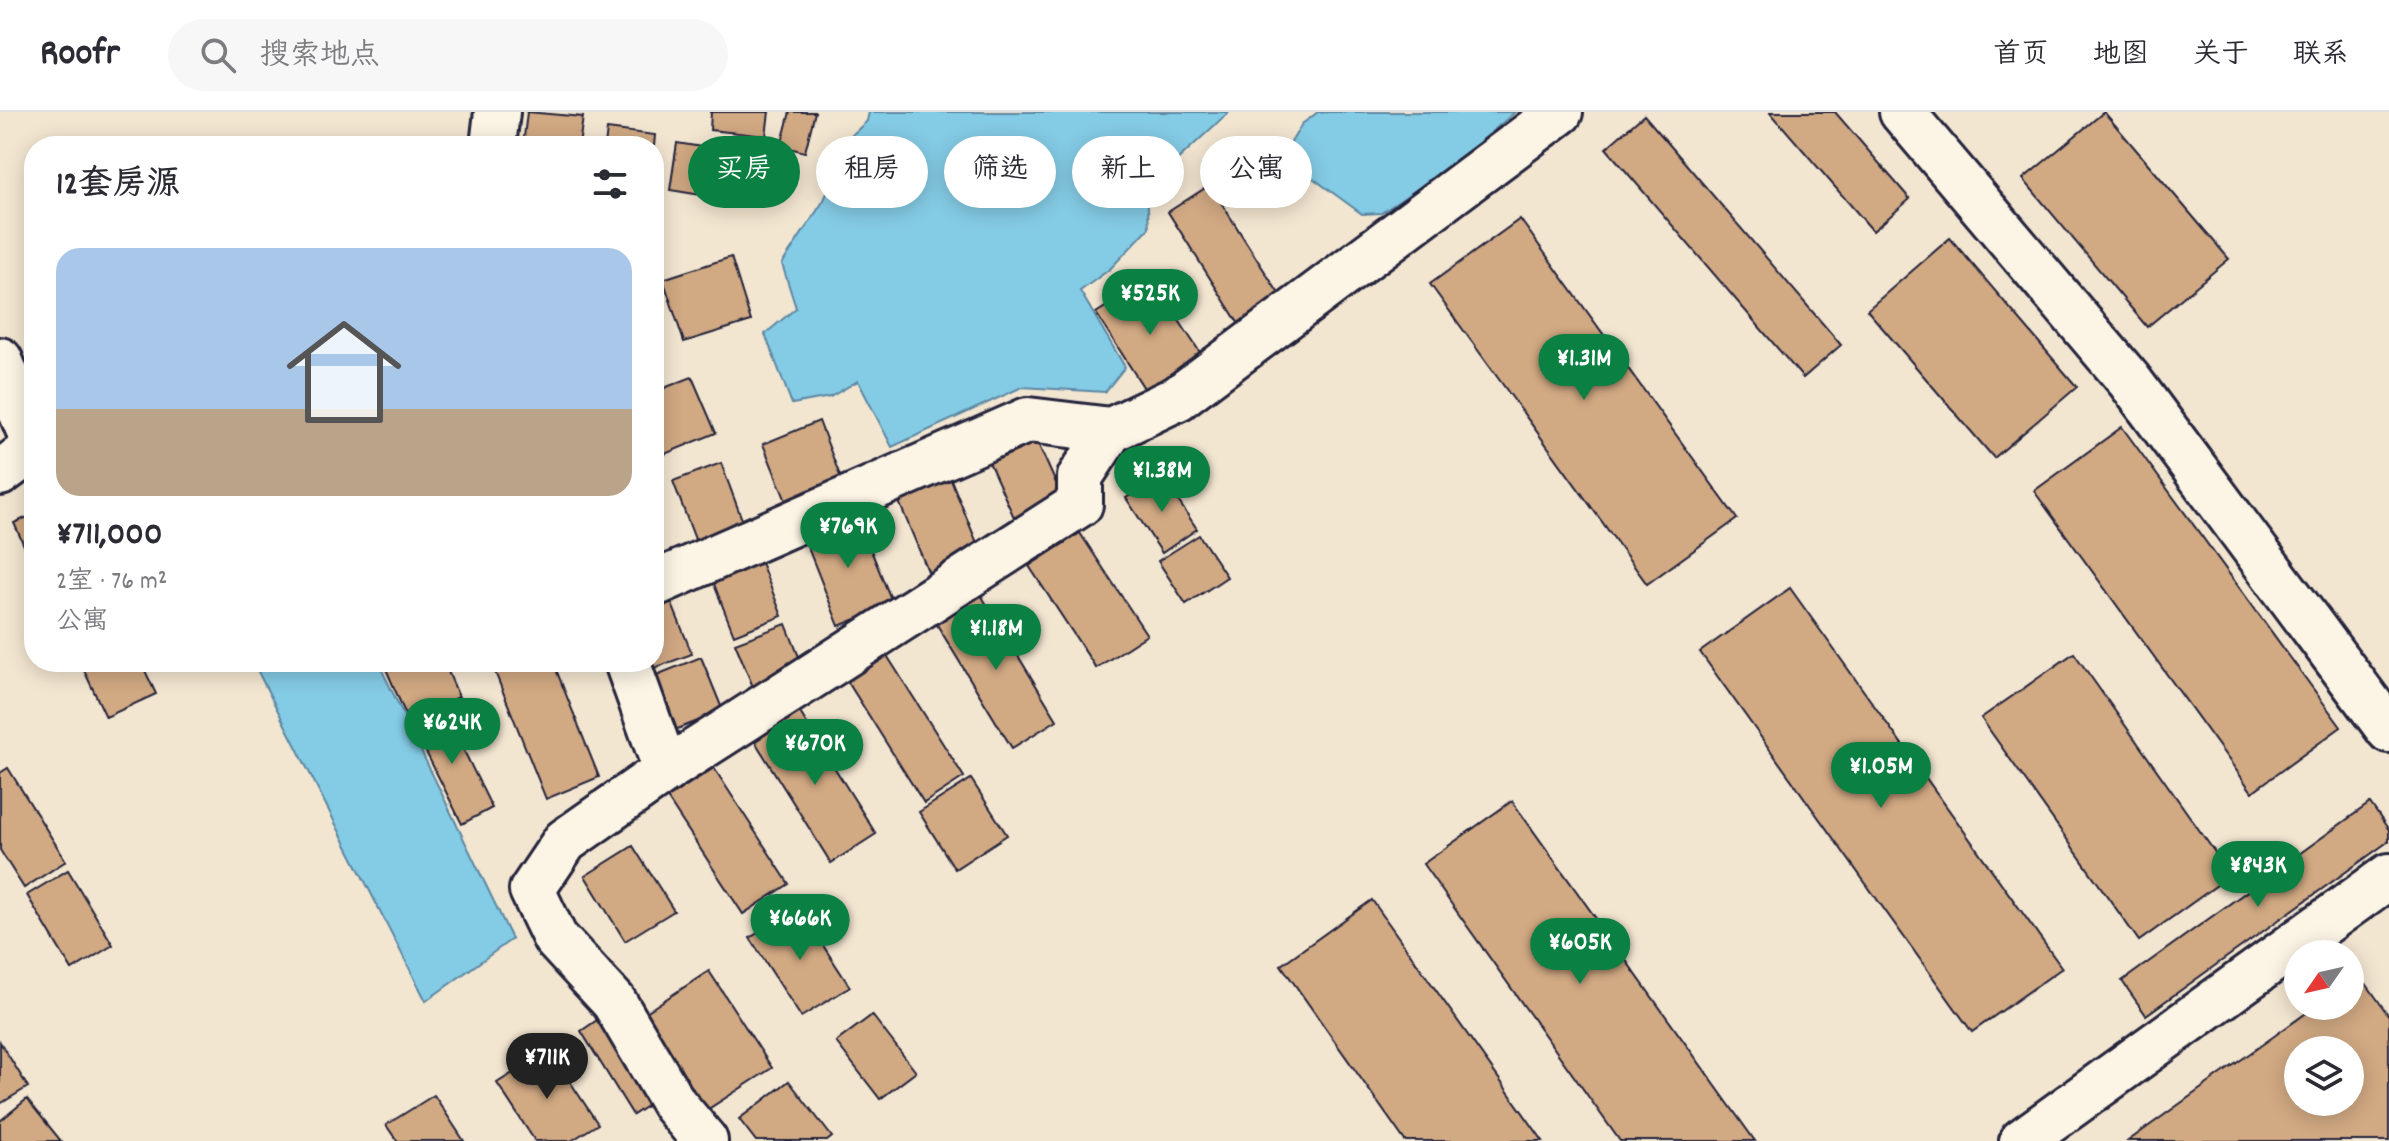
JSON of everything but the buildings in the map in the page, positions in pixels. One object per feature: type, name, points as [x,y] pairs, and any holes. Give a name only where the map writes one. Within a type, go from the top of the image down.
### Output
[{"type":"street","points":[[494,136],[497,112]]},
{"type":"street","points":[[705,1141],[674,1104],[614,1002],[555,938],[532,890],[565,841],[666,770],[1080,504],[1080,477],[1111,430],[1178,398],[1560,112]]},
{"type":"street","points":[[1902,112],[2129,380],[2389,730]]},
{"type":"street","points":[[0,360],[24,421]]},
{"type":"street","points":[[664,580],[1028,420],[1111,430]]},
{"type":"street","points":[[0,473],[24,454]]},
{"type":"street","points":[[631,672],[666,770]]},
{"type":"street","points":[[2022,1141],[2389,876]]},
{"type":"water","points":[[869,112],[1229,112],[1184,154],[1184,136],[1072,136],[1072,208],[1148,208],[1149,228],[1110,269],[1080,291],[1125,367],[1105,392],[1022,387],[892,447],[858,381],[830,397],[792,404],[765,334],[796,308],[782,264],[819,208],[928,208],[928,136],[852,136],[867,121]]},
{"type":"water","points":[[1318,112],[1515,112],[1451,167],[1381,213],[1362,214],[1312,177],[1312,136],[1295,136],[1302,124]]},
{"type":"water","points":[[258,672],[383,672],[512,939],[426,1001]]}]
